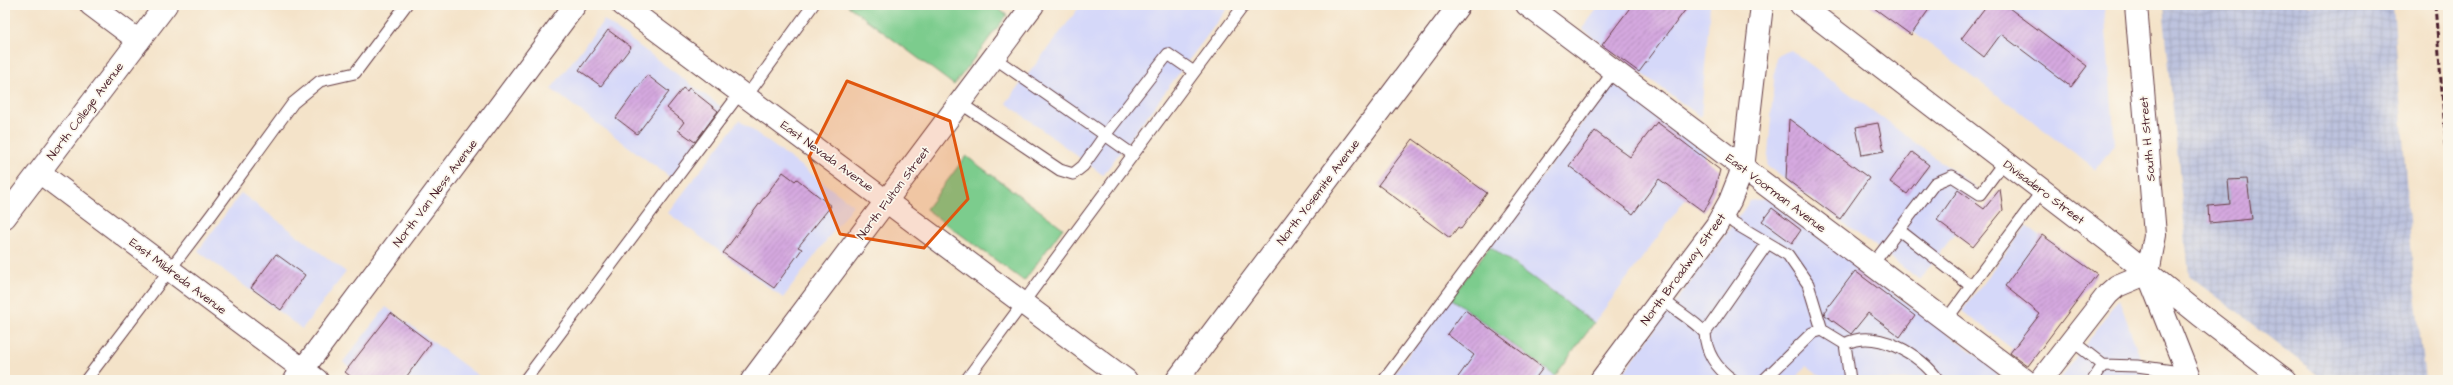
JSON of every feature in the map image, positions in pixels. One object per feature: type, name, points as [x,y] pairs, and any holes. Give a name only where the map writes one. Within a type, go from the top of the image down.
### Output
[{"type":"street","points":[[91,5],[139,41]]},
{"type":"street","name":"North College Avenue","points":[[5,217],[166,5]]},
{"type":"street","name":"North Van Ness Avenue","points":[[305,377],[575,5]]},
{"type":"street","name":"East Nevada Avenue","points":[[623,5],[1024,302],[1126,380]]},
{"type":"street","name":"North Fulton Street","points":[[752,380],[888,202],[993,57],[1033,5]]},
{"type":"street","name":"North Yosemite Avenue","points":[[1178,380],[1459,5]]},
{"type":"street","name":"East Voorman Avenue","points":[[1527,5],[2025,380]]},
{"type":"street","name":"North Broadway Street","points":[[1601,380],[1724,214],[1743,168],[1762,5]]},
{"type":"street","name":"Divisadero Street","points":[[1801,5],[2148,273],[2278,378]]},
{"type":"street","name":"South H Street","points":[[2136,5],[2154,235],[2148,273]]},
{"type":"street","name":"East Mildreda Avenue","points":[[39,172],[169,269],[305,377]]},
{"type":"street","points":[[2041,380],[2108,294],[2117,286],[2148,273],[2189,376]]},
{"type":"lane","points":[[86,380],[169,269],[217,209],[293,103],[320,81],[355,73],[406,5]]},
{"type":"lane","points":[[525,380],[813,5]]},
{"type":"lane","points":[[966,380],[1132,154],[1244,5]]},
{"type":"lane","points":[[960,103],[1060,170],[1073,174],[1083,166],[1105,135],[1168,54],[1194,72]]},
{"type":"lane","points":[[993,57],[1132,154]]},
{"type":"lane","points":[[1384,380],[1614,70]]},
{"type":"lane","points":[[1872,266],[1935,183],[1952,176],[1980,194],[2004,162]]},
{"type":"lane","points":[[1946,320],[2042,191]]},
{"type":"lane","points":[[1724,214],[1734,223],[1767,244],[1788,255],[1808,284],[1822,330],[1845,344]]},
{"type":"lane","points":[[1899,230],[1971,286]]},
{"type":"lane","points":[[1733,380],[1719,370],[1705,346],[1705,332],[1767,244]]},
{"type":"lane","points":[[1662,299],[1692,320],[1705,332]]},
{"type":"lane","points":[[1764,380],[1812,333],[1822,330]]},
{"type":"lane","points":[[1845,344],[1854,339],[1895,345],[1912,354],[1938,380]]},
{"type":"lane","points":[[2071,340],[2103,365],[2137,366],[2189,376]]},
{"type":"lane","points":[[1845,344],[1850,380]]},
{"type":"lane","points":[[2093,380],[2103,365]]},
{"type":"highlighted area","points":[[847,81],[950,121],[968,199],[924,248],[840,234],[809,157]]},
{"type":"shaded area","points":[[1081,5],[1230,5],[1103,175],[1006,103]]},
{"type":"shaded area","points":[[1600,5],[1710,5],[1701,117],[1582,29]]},
{"type":"shaded area","points":[[1877,5],[2104,5],[2115,143],[2096,169]]},
{"type":"shaded area","points":[[2163,5],[2393,5],[2414,285],[2425,380],[2324,380],[2189,275]]},
{"type":"shaded area","points":[[604,20],[724,109],[671,178],[551,89]]},
{"type":"shaded area","points":[[1791,50],[1984,194],[1920,280],[1767,166],[1776,56]]},
{"type":"shaded area","points":[[1612,83],[1706,153],[1697,181],[1685,200],[1594,323],[1490,246]]},
{"type":"shaded area","points":[[739,120],[853,205],[783,298],[668,213]]},
{"type":"shaded area","points":[[241,193],[346,272],[302,329],[198,251]]},
{"type":"shaded area","points":[[1766,198],[1999,372],[1993,380],[1825,380],[1806,366],[1795,380],[1618,380],[1750,201]]},
{"type":"shaded area","points":[[2026,226],[2079,265],[2014,350],[1962,311]]},
{"type":"shaded area","points":[[1451,298],[1555,376],[1552,380],[1389,380]]},
{"type":"shaded area","points":[[2119,299],[2148,380],[2059,380]]},
{"type":"shaded area","points":[[386,307],[484,380],[367,380],[343,362]]},
{"type":"green space","points":[[847,5],[993,5],[1007,15],[954,85]]},
{"type":"green space","points":[[966,156],[1063,228],[1024,281],[926,209]]},
{"type":"green space","points":[[1490,246],[1594,323],[1555,376],[1451,298]]},
{"type":"building","points":[[1632,5],[1689,5],[1639,72],[1602,45]]},
{"type":"building","points":[[1870,5],[1932,5],[1911,35]]},
{"type":"building","points":[[1987,5],[2005,5],[2087,66],[2071,87],[2001,34],[1984,57],[1961,39]]},
{"type":"building","points":[[608,30],[631,47],[601,86],[579,70]]},
{"type":"building","points":[[647,75],[669,92],[637,134],[616,118]]},
{"type":"building","points":[[683,88],[687,91],[689,88],[718,111],[695,142],[678,130],[684,122],[667,108]]},
{"type":"building","points":[[1789,119],[1869,178],[1840,219],[1786,179]]},
{"type":"building","points":[[1657,122],[1720,170],[1714,192],[1704,212],[1659,179],[1633,214],[1569,166],[1595,131],[1630,157]]},
{"type":"building","points":[[1878,123],[1884,151],[1862,155],[1856,127]]},
{"type":"building","points":[[1413,139],[1487,193],[1461,229],[1458,227],[1450,238],[1378,185]]},
{"type":"building","points":[[1912,152],[1929,165],[1907,194],[1890,182]]},
{"type":"building","points":[[783,172],[795,181],[797,179],[831,206],[798,247],[802,249],[774,288],[723,253]]},
{"type":"building","points":[[2247,179],[2252,219],[2209,223],[2208,206],[2230,204],[2228,180]]},
{"type":"building","points":[[2000,189],[2003,210],[1973,247],[1937,220],[1958,190],[1984,209]]},
{"type":"building","points":[[1772,208],[1801,230],[1792,243],[1762,221]]},
{"type":"building","points":[[2042,235],[2097,274],[2028,366],[2010,353],[2040,314],[2005,286]]},
{"type":"building","points":[[276,254],[305,275],[281,310],[251,288]]},
{"type":"building","points":[[1855,271],[1915,316],[1900,337],[1868,313],[1851,334],[1825,315],[1824,312]]},
{"type":"building","points":[[1465,310],[1543,368],[1534,380],[1456,380],[1474,355],[1447,334]]},
{"type":"building","points":[[391,313],[431,343],[404,380],[355,380],[345,372]]},
{"type":"railway","points":[[2435,5],[2448,167]]},
{"type":"railway","points":[[2446,5],[2448,35]]}]
